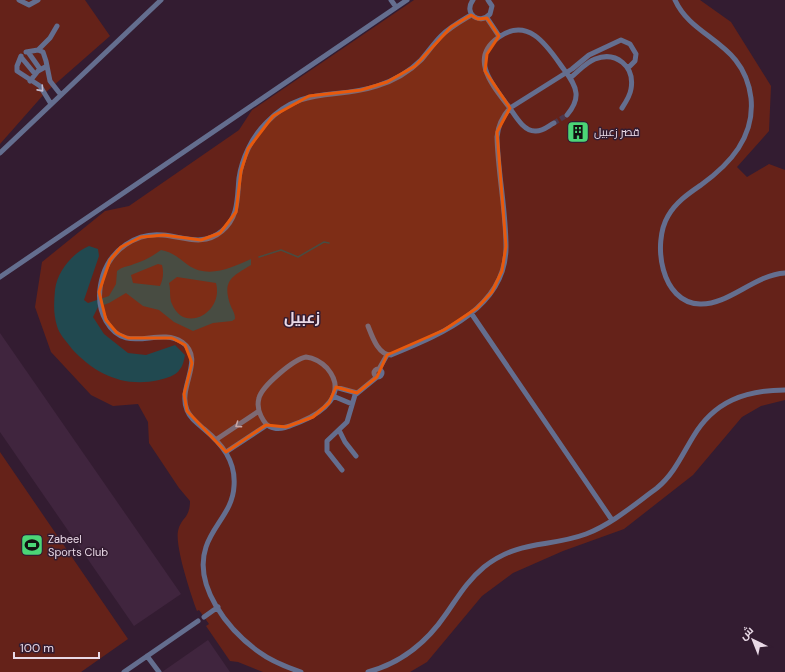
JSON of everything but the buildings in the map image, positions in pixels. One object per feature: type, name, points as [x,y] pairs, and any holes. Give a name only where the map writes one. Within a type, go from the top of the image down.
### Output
[{"type":"street","points":[[19,0],[29,5],[38,0]]},
{"type":"street","points":[[0,153],[161,0]]},
{"type":"street","points":[[391,0],[396,7]]},
{"type":"street","points":[[0,277],[407,0]]},
{"type":"street","points":[[473,0],[469,6],[471,14],[478,19],[487,18]]},
{"type":"street","points":[[675,0],[685,15],[724,47],[734,58],[747,80],[751,109],[747,133],[735,154],[717,173],[680,201],[668,215],[663,227],[660,241],[660,254],[664,272],[669,283],[677,293],[686,300],[699,304],[713,302],[766,277],[785,273]]},
{"type":"street","points":[[487,18],[492,10],[490,1]]},
{"type":"street","points":[[301,672],[278,664],[257,651],[232,626],[218,607],[206,585],[203,560],[208,541],[224,517],[233,494],[234,476],[226,452],[217,439],[194,421],[185,406],[185,388],[192,363],[191,353],[185,345],[172,338],[140,340],[128,338],[117,333],[106,320],[100,306],[99,292],[102,276],[110,260],[121,247],[142,237],[164,235],[187,240],[200,240],[220,233],[230,223],[236,212],[241,171],[248,149],[261,129],[273,116],[287,106],[309,96],[370,88],[395,78],[420,61],[446,32],[471,14]]},
{"type":"street","points":[[487,18],[499,36]]},
{"type":"street","points":[[40,69],[27,52],[38,50],[50,38],[57,26]]},
{"type":"street","points":[[554,123],[543,129],[532,131],[524,126],[490,83],[486,71],[486,54],[490,46],[499,36],[517,31],[535,35],[546,44],[570,78],[576,95],[573,108],[567,115]]},
{"type":"street","points":[[342,470],[326,448],[329,438],[339,430],[349,417],[352,404],[357,393],[376,377],[374,373],[379,369],[387,355],[434,336],[471,313],[483,303],[492,292],[499,278],[505,259],[506,240],[497,137],[500,121],[510,108],[566,72],[589,55],[621,40],[630,44],[636,56],[628,68]]},
{"type":"street","points":[[604,48],[610,56],[620,60],[628,68],[631,77],[629,97],[622,108]]},
{"type":"street","points":[[38,50],[44,54],[50,81],[61,95]]},
{"type":"street","points":[[570,78],[591,61],[610,56]]},
{"type":"street","points":[[35,74],[21,57],[16,70],[30,81],[40,86],[51,104]]},
{"type":"street","points":[[30,81],[40,69],[47,66]]},
{"type":"street","points":[[471,313],[612,520]]},
{"type":"street","points":[[368,326],[377,345],[387,355]]},
{"type":"street","points":[[301,358],[310,358],[322,364],[329,372],[335,386],[333,396],[324,408],[307,419],[281,428],[273,428],[267,425],[259,411],[258,400],[263,390],[293,362],[301,358]]},
{"type":"street","points":[[335,386],[357,393]]},
{"type":"street","points":[[368,672],[394,662],[422,643],[442,621],[466,584],[480,570],[497,558],[524,546],[586,534],[612,520],[668,477],[679,463],[699,428],[720,407],[750,393],[764,390],[785,390]]},
{"type":"street","points":[[333,396],[352,404]]},
{"type":"street","points":[[217,439],[259,411]]},
{"type":"street","points":[[226,452],[267,425]]},
{"type":"street","points":[[339,430],[345,442],[356,456]]},
{"type":"street","points":[[204,617],[218,607]]},
{"type":"street","points":[[124,672],[198,621]]},
{"type":"street","points":[[147,656],[159,672]]},
{"type":"highlighted area","points":[[471,15],[478,19],[487,18],[499,36],[487,54],[485,71],[510,108],[497,132],[506,246],[502,271],[492,292],[477,308],[444,330],[387,355],[377,377],[357,393],[336,387],[329,403],[313,417],[286,427],[266,425],[226,452],[187,411],[184,394],[192,363],[185,345],[172,338],[128,338],[117,333],[106,320],[99,292],[110,260],[121,247],[141,237],[164,235],[201,240],[220,233],[236,212],[241,171],[248,149],[273,116],[309,96],[361,90],[387,82],[415,66],[451,27]]},
{"type":"shaded area","points":[[0,0],[85,0],[110,36],[45,93],[0,144]]},
{"type":"shaded area","points":[[414,0],[700,0],[731,22],[771,86],[769,131],[737,167],[747,177],[769,164],[785,170],[785,400],[761,406],[742,417],[693,475],[624,529],[563,551],[513,573],[482,596],[427,662],[410,672],[263,672],[238,662],[230,661],[206,626],[209,624],[199,610],[197,611],[184,571],[178,538],[179,526],[189,511],[190,501],[179,488],[149,443],[148,422],[138,404],[113,406],[91,395],[51,352],[35,307],[42,262],[105,211],[129,206],[239,130],[252,110]]},
{"type":"shaded area","points":[[89,246],[98,249],[99,256],[84,300],[88,303],[109,296],[116,284],[117,271],[119,269],[145,260],[161,250],[172,254],[196,269],[203,271],[211,272],[228,269],[251,259],[251,265],[234,276],[228,284],[228,296],[235,317],[232,321],[213,323],[193,331],[174,322],[159,310],[143,306],[126,293],[109,303],[98,307],[93,317],[104,334],[128,353],[146,355],[175,345],[185,355],[182,366],[173,375],[159,380],[134,382],[111,377],[90,366],[72,349],[58,329],[54,308],[56,283],[66,264],[83,249]],"holes":[[[158,264],[162,265],[163,271],[160,286],[133,283],[131,275]],[[177,277],[216,283],[217,294],[209,311],[202,316],[193,318],[185,318],[178,313],[171,302],[169,283]]]},
{"type":"shaded area","points":[[0,333],[181,594],[134,626],[0,432]]},
{"type":"shaded area","name":"Zabeel Sports Club","points":[[0,452],[128,639],[81,672],[0,672]]},
{"type":"shaded area","points":[[208,640],[230,672],[162,672]]},
{"type":"waterway","points":[[259,257],[281,250],[298,257],[324,242],[329,243]]},
{"type":"tunnel","points":[[554,123],[567,115]]},
{"type":"place","name":"قصر زعبيل","points":[[578,132]]},
{"type":"place","name":"Zabeel Sports Club","points":[[32,545]]},
{"type":"district","name":"زعبيل","points":[[302,318]]}]
